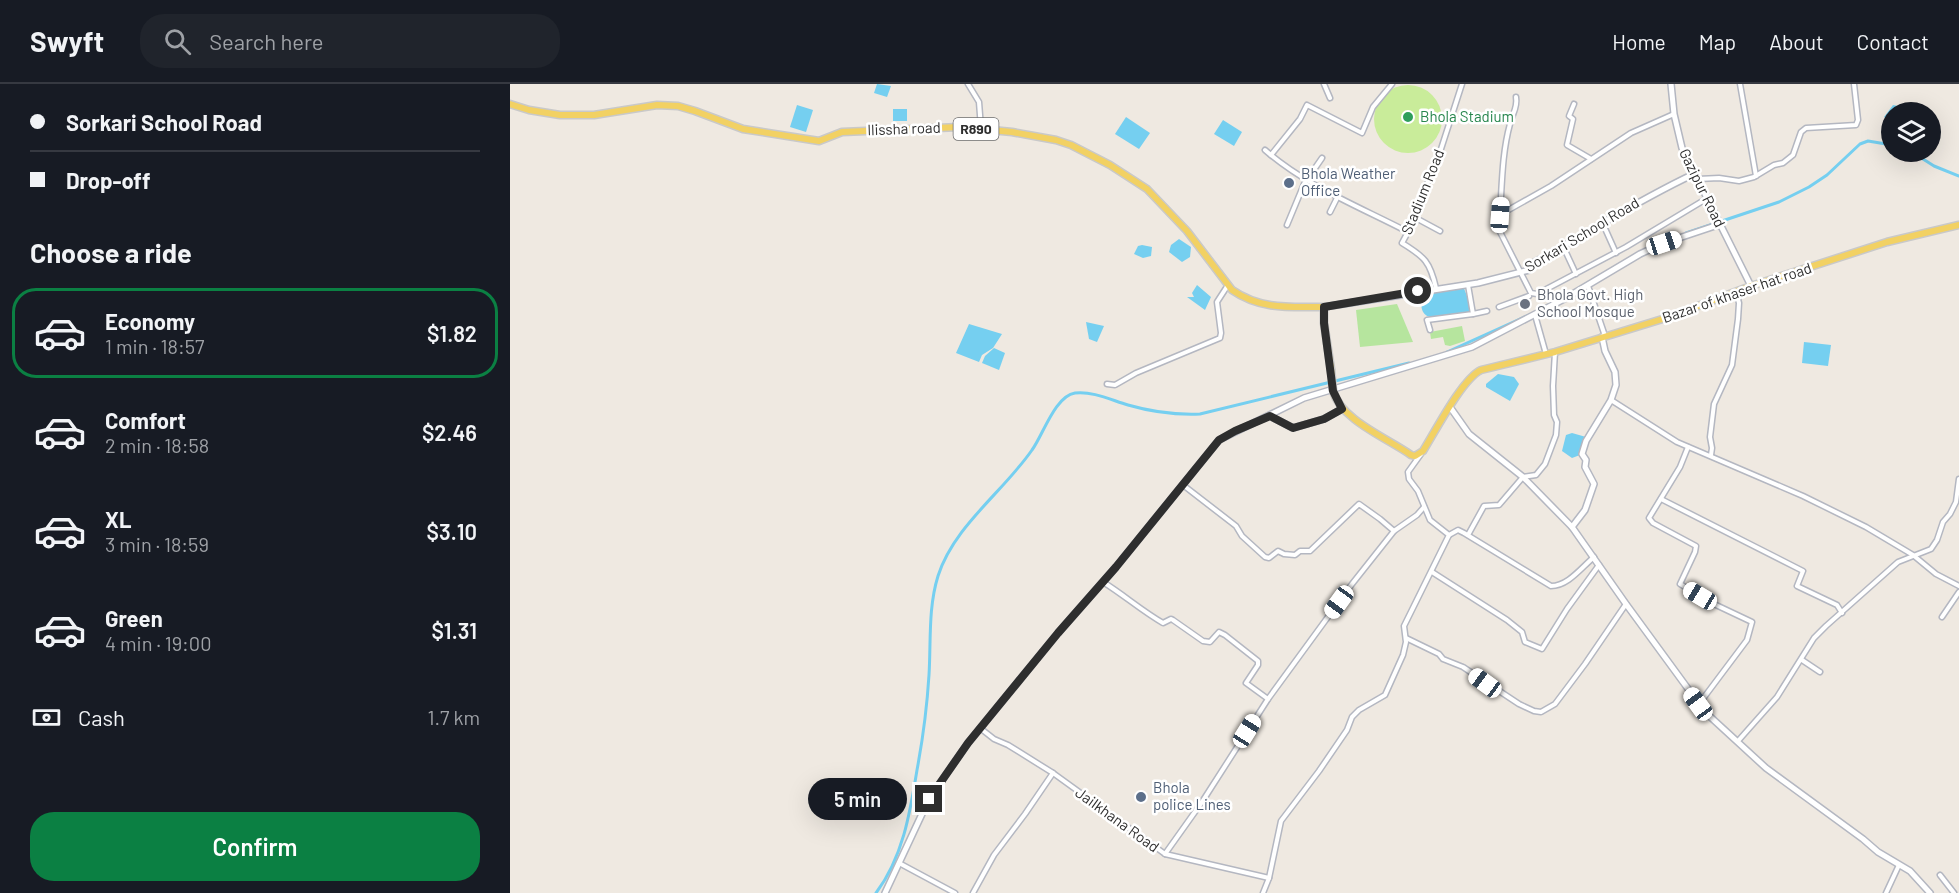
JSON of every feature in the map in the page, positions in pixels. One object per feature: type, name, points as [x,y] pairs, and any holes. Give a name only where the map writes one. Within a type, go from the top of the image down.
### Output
[{"type":"main road","name":"Ilissha road","points":[[510,104],[529,110],[583,116],[657,105],[678,106],[743,129],[819,141],[842,132],[861,130],[960,127],[1012,132],[1056,140],[1092,155],[1147,189],[1179,223],[1228,285],[1240,295],[1266,305],[1294,308],[1324,307]]},
{"type":"main road","name":"Bazar of khaser hat road","points":[[1423,451],[1450,407],[1477,372],[1604,337],[1887,242],[1959,225]]},
{"type":"main road","points":[[1324,307],[1333,391],[1342,409],[1352,418],[1411,455],[1417,455],[1423,451]]},
{"type":"street","points":[[968,84],[979,102],[981,129]]},
{"type":"street","points":[[1324,84],[1330,98]]},
{"type":"street","points":[[1271,155],[1300,119],[1307,105],[1362,133],[1373,107],[1392,84]]},
{"type":"street","name":"Stadium Road","points":[[1436,288],[1426,259],[1402,243],[1441,149],[1462,84]]},
{"type":"street","name":"Gazipur Road","points":[[1671,84],[1674,114],[1682,148],[1751,286]]},
{"type":"street","points":[[1740,84],[1756,176]]},
{"type":"street","points":[[1696,177],[1739,181],[1756,176],[1774,165],[1783,163],[1793,155],[1801,132],[1806,128],[1857,124],[1854,84]]},
{"type":"street","points":[[1500,215],[1505,145],[1510,121],[1518,106],[1515,97]]},
{"type":"street","points":[[1574,104],[1569,116],[1573,120],[1567,145],[1591,159]]},
{"type":"street","points":[[1674,114],[1631,133],[1551,186],[1496,217],[1495,222],[1534,294],[1538,294],[1617,253],[1706,199]]},
{"type":"street","points":[[1265,150],[1308,179],[1365,212],[1408,232]]},
{"type":"street","points":[[1287,225],[1308,179],[1322,158]]},
{"type":"street","name":"Sorkari School Road","points":[[1324,307],[1468,284],[1531,269],[1531,264],[1603,224],[1649,195],[1696,177]]},
{"type":"street","points":[[1330,212],[1338,196]]},
{"type":"street","points":[[1414,217],[1440,231]]},
{"type":"street","points":[[1603,224],[1617,253]]},
{"type":"street","points":[[885,893],[929,799],[980,728],[1058,633],[1104,582],[1219,440],[1304,398],[1472,347],[1664,243],[1721,224]]},
{"type":"street","points":[[1563,246],[1576,274]]},
{"type":"street","points":[[1468,284],[1473,314]]},
{"type":"street","points":[[1107,384],[1115,385],[1136,373],[1220,338],[1217,302],[1228,285]]},
{"type":"street","points":[[1572,527],[1585,510],[1594,484],[1585,467],[1586,460],[1582,454],[1586,441],[1611,400],[1616,377],[1605,351],[1604,337],[1588,286]]},
{"type":"street","points":[[1711,456],[1714,404],[1732,365],[1739,303],[1736,292]]},
{"type":"street","points":[[1499,307],[1529,296]]},
{"type":"street","points":[[1430,330],[1427,320],[1487,311]]},
{"type":"street","points":[[1534,314],[1546,354]]},
{"type":"street","points":[[1468,536],[1484,506],[1499,506],[1522,477],[1536,475],[1545,464],[1556,435],[1553,386],[1555,352]]},
{"type":"street","points":[[1611,400],[1671,440],[1803,496],[1866,527],[1912,555],[1924,566],[1959,586]]},
{"type":"street","points":[[1450,407],[1469,434],[1522,477],[1572,527],[1698,704],[1766,768],[1878,852],[1910,871],[1930,893]]},
{"type":"street","points":[[1270,416],[1293,428],[1324,419],[1342,409]]},
{"type":"street","points":[[1688,447],[1680,467],[1649,519],[1696,546],[1680,584],[1752,622],[1747,640],[1698,704]]},
{"type":"street","points":[[1423,451],[1408,476],[1418,491],[1430,520],[1449,535]]},
{"type":"street","points":[[1738,741],[1776,697],[1802,660],[1814,638],[1898,562],[1931,549],[1937,540],[1943,522],[1956,502],[1959,479]]},
{"type":"street","points":[[1182,484],[1236,526],[1242,536],[1269,558],[1278,551],[1295,555],[1300,550],[1310,551],[1359,504],[1394,531]]},
{"type":"street","points":[[1661,499],[1803,572],[1797,586],[1837,605],[1842,613]]},
{"type":"street","points":[[1165,854],[1203,802],[1268,699],[1352,584],[1394,531],[1417,515],[1424,507]]},
{"type":"street","points":[[1263,893],[1269,878],[1284,814],[1347,730],[1352,717],[1359,710],[1385,695],[1403,655],[1404,626],[1449,535],[1458,531],[1468,536],[1551,586],[1558,586],[1569,579],[1594,557]]},
{"type":"street","points":[[1432,572],[1507,620],[1522,632],[1526,642],[1542,649],[1599,565]]},
{"type":"street","points":[[1104,582],[1134,602],[1142,611],[1163,623],[1171,619],[1203,641],[1210,642],[1216,634],[1223,633],[1258,661],[1258,665],[1246,683],[1268,699]]},
{"type":"street","points":[[1942,617],[1959,592]]},
{"type":"street","points":[[1405,638],[1439,654],[1443,659],[1463,668],[1519,704],[1541,712],[1555,704],[1586,664],[1626,604]]},
{"type":"street","points":[[1802,660],[1820,672]]},
{"type":"street","name":"Jailkhana Road","points":[[980,728],[994,739],[1053,773],[1165,854],[1269,878]]},
{"type":"street","points":[[973,893],[994,855],[1026,814],[1053,773]]},
{"type":"street","points":[[899,863],[955,893]]},
{"type":"street","points":[[1886,893],[1899,865]]},
{"type":"street","points":[[1940,875],[1954,893]]},
{"type":"green space","name":"Bhola Stadium","points":[[1408,85],[1421,88],[1432,95],[1439,106],[1442,119],[1439,132],[1432,143],[1421,150],[1408,153],[1395,150],[1384,143],[1377,132],[1374,119],[1377,106],[1384,95],[1395,88]]},
{"type":"green space","points":[[1397,304],[1413,342],[1360,347],[1356,310]]},
{"type":"green space","points":[[1462,326],[1465,341],[1450,346],[1445,345],[1443,337],[1431,339],[1430,332]]},
{"type":"water","points":[[877,84],[891,86],[887,97],[874,93]]},
{"type":"water","points":[[797,105],[813,110],[806,132],[790,127]]},
{"type":"water","points":[[893,109],[907,109],[907,121],[893,121]]},
{"type":"water","points":[[1126,117],[1150,133],[1139,149],[1115,134]]},
{"type":"water","points":[[1223,120],[1242,132],[1234,146],[1214,134]]},
{"type":"water","points":[[1179,239],[1191,247],[1190,257],[1182,262],[1169,252],[1171,245]]},
{"type":"water","points":[[1138,246],[1152,247],[1151,256],[1143,258],[1134,254]]},
{"type":"water","points":[[1197,285],[1211,297],[1205,310],[1187,297],[1194,297],[1192,293]]},
{"type":"water","points":[[1463,286],[1469,301],[1469,312],[1432,317],[1425,314],[1421,303],[1426,291]]},
{"type":"water","points":[[1086,322],[1104,326],[1097,342],[1089,339]]},
{"type":"water","points":[[969,324],[1002,334],[993,348],[982,355],[979,362],[956,353]]},
{"type":"water","points":[[1804,342],[1831,345],[1828,366],[1802,363]]},
{"type":"water","points":[[994,348],[1005,353],[999,370],[982,363],[985,356]]},
{"type":"water","points":[[1498,374],[1514,377],[1519,384],[1510,401],[1486,387],[1486,384]]},
{"type":"water","points":[[1572,433],[1586,437],[1580,455],[1572,458],[1562,451],[1566,435]]},
{"type":"waterway","points":[[1686,233],[1779,202],[1827,175],[1860,144],[1868,141],[1881,143]]},
{"type":"waterway","points":[[1928,162],[1959,176]]},
{"type":"waterway","points":[[1447,352],[1529,315]]},
{"type":"waterway","points":[[876,893],[899,850],[911,802],[926,711],[931,613],[938,576],[955,541],[1032,450],[1061,401],[1075,393],[1088,393],[1155,411],[1200,414],[1409,363]]},
{"type":"place","name":"Bhola Stadium","points":[[1408,117]]},
{"type":"place","name":"Bhola Weather Office","points":[[1289,183]]},
{"type":"place","name":"Bhola Govt. High School Mosque","points":[[1525,304]]},
{"type":"place","name":"Bhola police Lines","points":[[1141,797]]},
{"type":"route","points":[[929,799],[968,743],[1219,440],[1270,416],[1293,428],[1324,419],[1342,409],[1333,391],[1326,343],[1324,307],[1418,291]]}]
